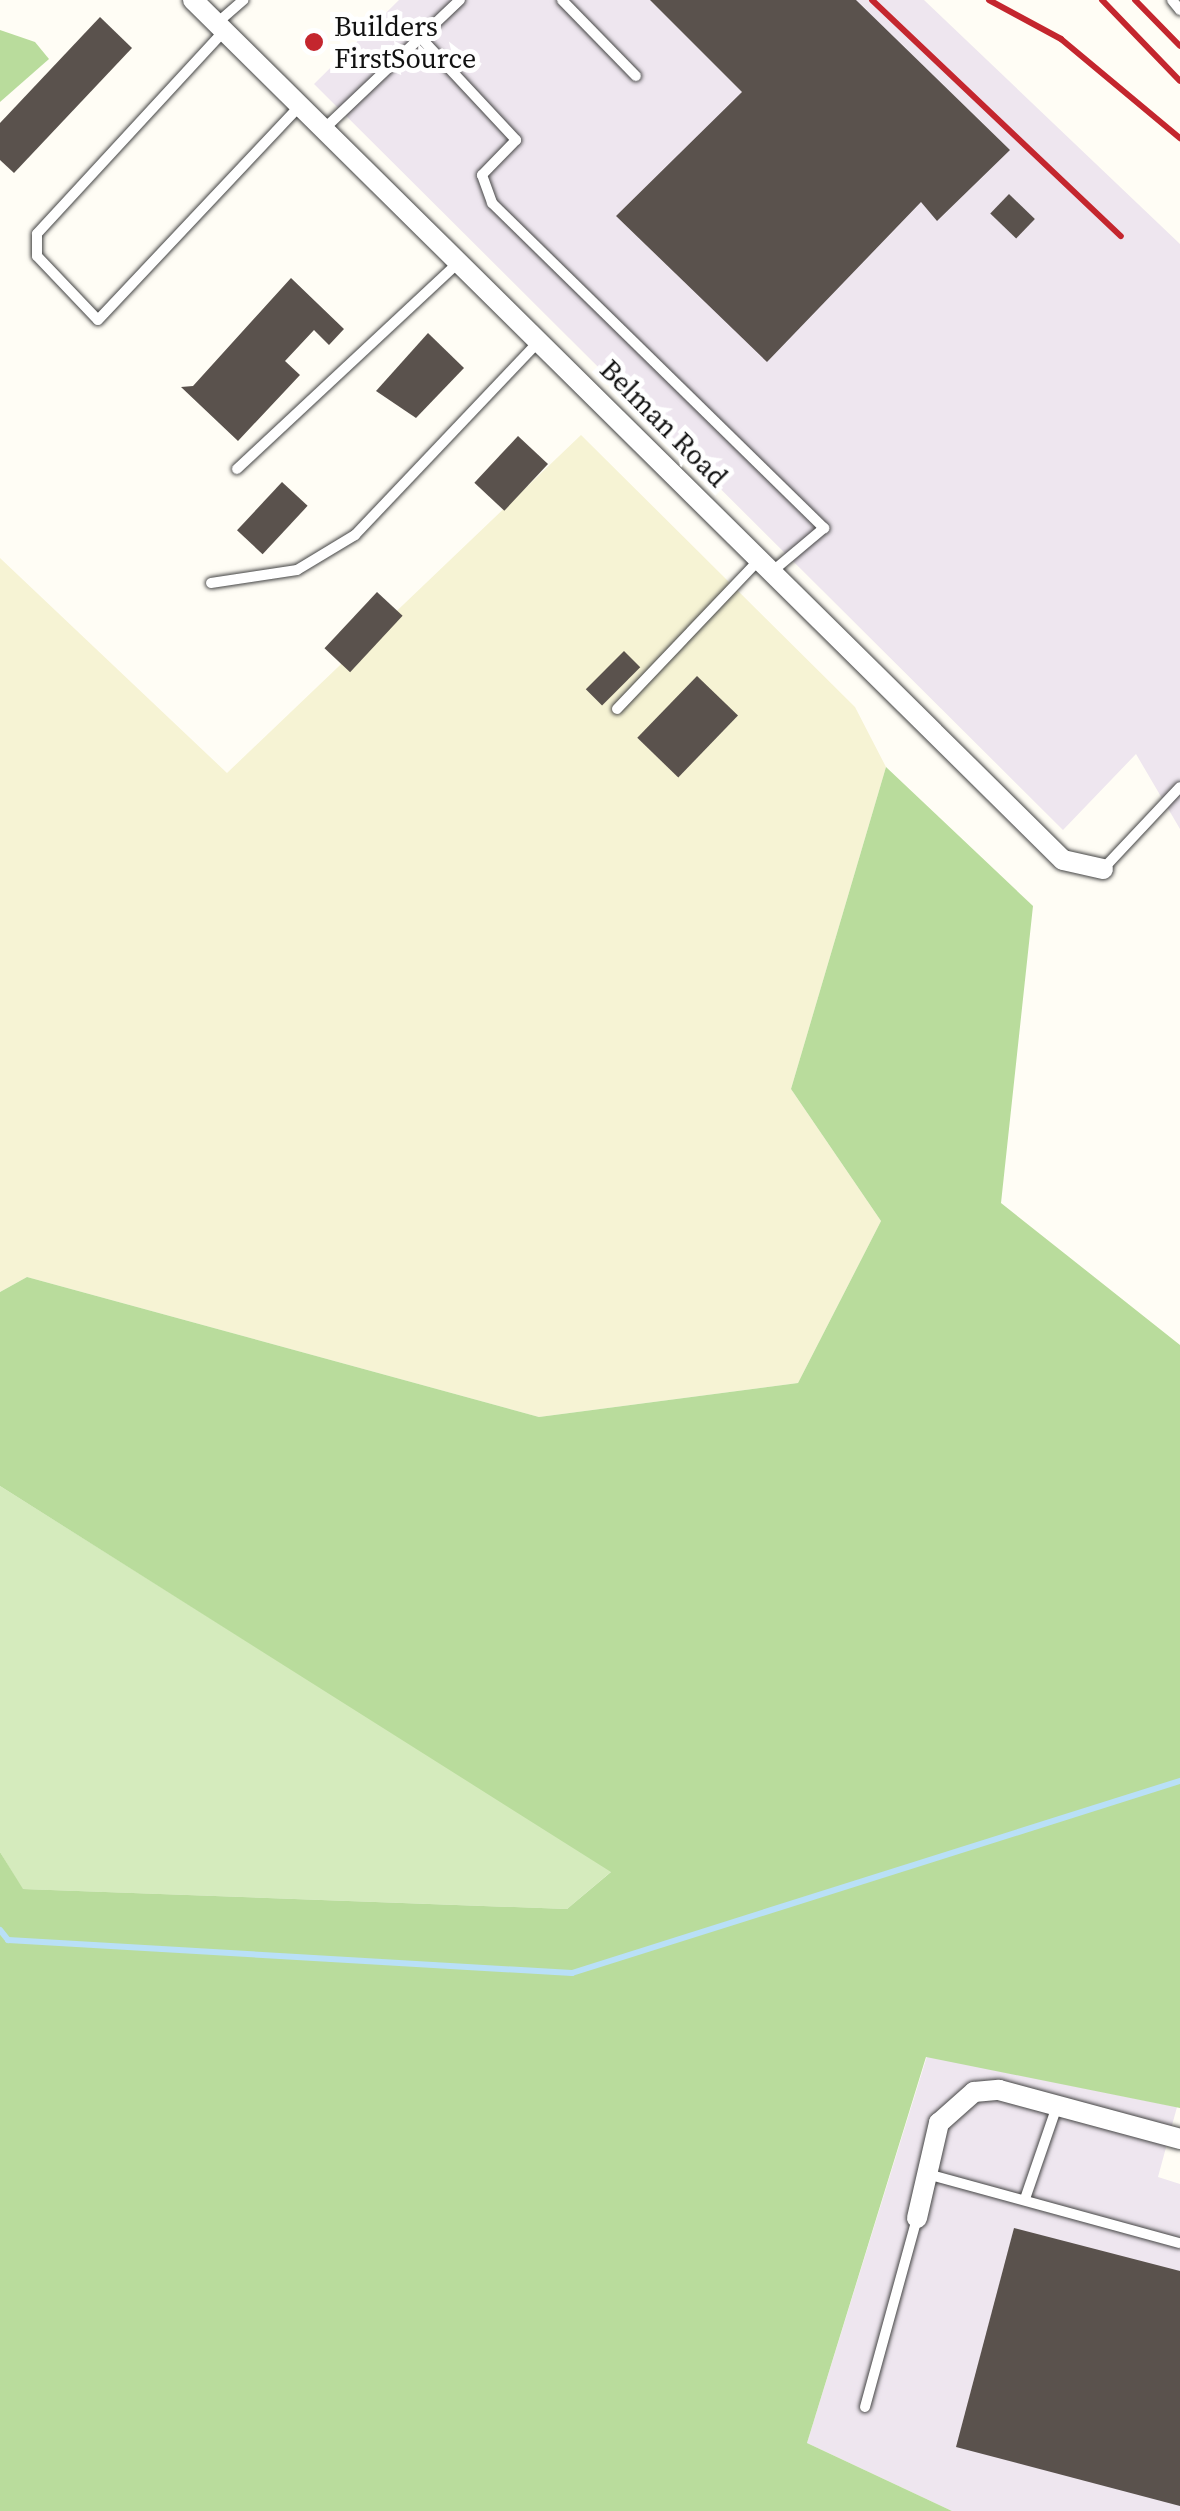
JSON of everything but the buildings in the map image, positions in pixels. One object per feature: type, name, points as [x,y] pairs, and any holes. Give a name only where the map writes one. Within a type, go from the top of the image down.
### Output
[{"type":"street","name":"Belman Road","points":[[192,0],[768,564],[1062,860],[1103,869]]},
{"type":"street","points":[[916,2218],[938,2124],[960,2099],[990,2089],[1180,2139]]},
{"type":"lane","points":[[243,0],[37,234],[37,256],[98,320],[301,105]]},
{"type":"lane","points":[[325,128],[460,0]]},
{"type":"lane","points":[[562,0],[636,76]]},
{"type":"lane","points":[[1172,0],[1180,10]]},
{"type":"lane","points":[[420,37],[516,140],[482,175],[492,203],[824,528],[768,564],[617,709]]},
{"type":"lane","points":[[237,469],[460,261]]},
{"type":"lane","points":[[210,583],[297,570],[355,535],[540,340]]},
{"type":"lane","points":[[1103,869],[1180,787]]},
{"type":"lane","points":[[1025,2199],[1057,2106]]},
{"type":"lane","points":[[926,2174],[1180,2243]]},
{"type":"lane","points":[[866,2407],[916,2218]]},
{"type":"shaded area","points":[[399,0],[924,0],[1180,244],[1180,829],[1136,754],[1063,830],[314,84]]},
{"type":"shaded area","points":[[581,435],[855,707],[886,767],[791,1089],[881,1221],[798,1383],[539,1417],[27,1277],[0,1292],[0,558],[227,773]]},
{"type":"shaded area","points":[[927,2056],[1177,2107],[1158,2177],[1180,2184],[1180,2511],[952,2511],[807,2443]]},
{"type":"green space","points":[[0,30],[35,42],[49,59],[0,102]]},
{"type":"green space","points":[[886,767],[1033,906],[1001,1203],[1180,1345],[1180,2108],[926,2057],[807,2443],[952,2511],[0,2511],[0,1852],[23,1889],[567,1909],[611,1872],[0,1486],[0,1292],[27,1277],[539,1417],[798,1383],[881,1221],[791,1089]]},
{"type":"green space","points":[[0,1486],[612,1871],[567,1909],[22,1889],[0,1852]]},
{"type":"waterway","points":[[0,1930],[8,1940],[572,1973],[1180,1781]]},
{"type":"railway","points":[[872,0],[1121,236]]},
{"type":"railway","points":[[989,0],[1061,39],[1180,138]]},
{"type":"railway","points":[[1102,0],[1180,81]]},
{"type":"railway","points":[[1135,0],[1180,46]]},
{"type":"place","name":"Builders FirstSource","points":[[314,42]]}]
